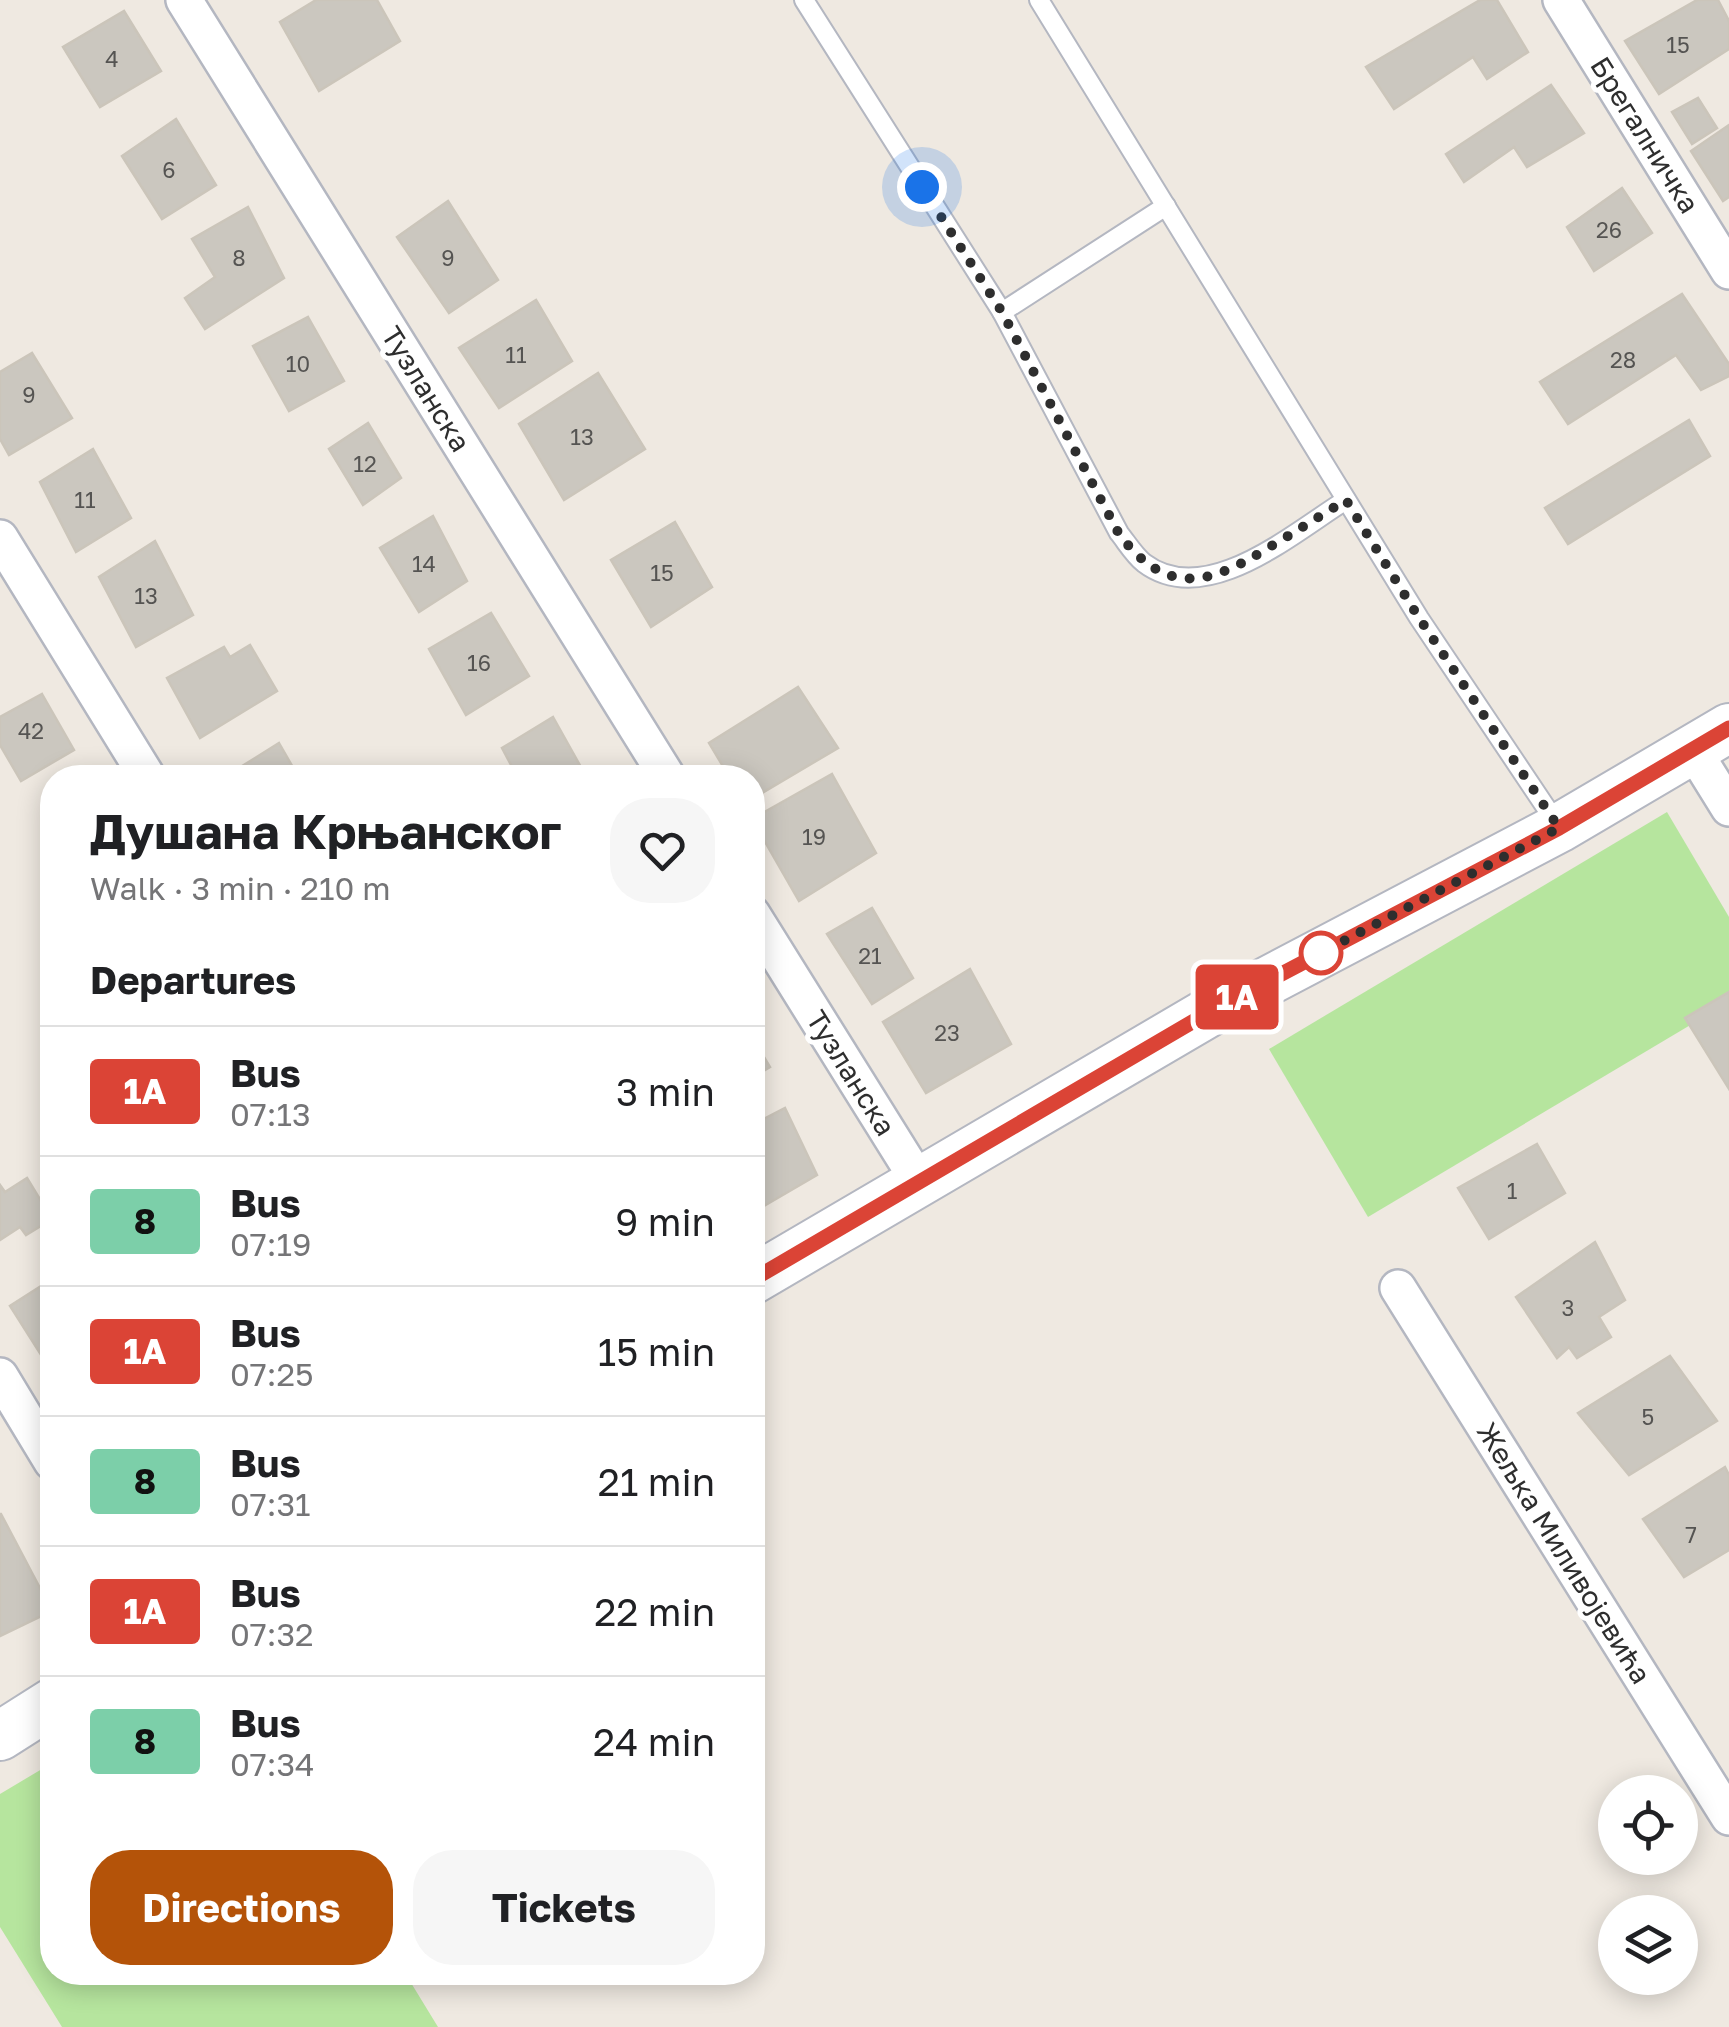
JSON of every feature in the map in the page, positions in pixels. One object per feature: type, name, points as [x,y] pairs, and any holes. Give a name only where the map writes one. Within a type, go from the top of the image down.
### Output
[{"type":"street","name":"Тузланска","points":[[184,0],[660,765]]},
{"type":"street","name":"Брегалничка","points":[[1562,0],[1729,271]]},
{"type":"street","points":[[0,538],[140,765]]},
{"type":"street","points":[[765,1272],[1211,1011],[1559,828],[1711,739],[1729,808]]},
{"type":"street","name":"Тузланска","points":[[765,935],[918,1180]]},
{"type":"street","name":"Жељка Миливојевића","points":[[1398,1288],[1729,1816]]},
{"type":"street","points":[[0,1376],[40,1442]]},
{"type":"street","points":[[0,1736],[40,1711]]},
{"type":"lane","points":[[804,0],[1002,312],[1119,534],[1133,552],[1154,569],[1180,577],[1224,574],[1346,500]]},
{"type":"lane","points":[[1039,0],[1419,618],[1559,828]]},
{"type":"lane","points":[[1002,312],[1166,206]]},
{"type":"green space","points":[[1667,812],[1729,917],[1729,1002],[1368,1217],[1269,1049]]},
{"type":"green space","points":[[40,1770],[40,1985],[412,1985],[438,2027],[62,2027],[0,1927],[0,1794]]},
{"type":"building","points":[[316,0],[377,0],[400,41],[319,91],[280,22]]},
{"type":"building","points":[[1480,0],[1497,0],[1528,52],[1487,79],[1473,57],[1394,109],[1366,67]]},
{"type":"building","points":[[1697,0],[1718,0],[1729,21],[1729,49],[1659,94],[1625,41]]},
{"type":"building","points":[[124,11],[161,71],[100,107],[63,47]]},
{"type":"building","points":[[1551,85],[1584,133],[1527,167],[1514,147],[1464,182],[1446,154]]},
{"type":"building","points":[[1698,98],[1717,128],[1692,144],[1672,112]]},
{"type":"building","points":[[176,119],[216,185],[162,219],[122,156]]},
{"type":"building","points":[[1729,125],[1729,197],[1723,201],[1691,151]]},
{"type":"building","points":[[1622,188],[1652,233],[1594,271],[1567,227]]},
{"type":"building","points":[[448,201],[498,280],[449,313],[397,237]]},
{"type":"building","points":[[248,207],[284,278],[205,329],[185,298],[215,277],[192,239]]},
{"type":"building","points":[[1682,294],[1729,364],[1729,376],[1701,390],[1676,355],[1568,424],[1540,382]]},
{"type":"building","points":[[536,300],[572,361],[499,408],[459,348]]},
{"type":"building","points":[[308,317],[344,381],[289,411],[253,346]]},
{"type":"building","points":[[32,353],[72,418],[9,455],[0,439],[0,372]]},
{"type":"building","points":[[598,373],[645,449],[564,500],[519,424]]},
{"type":"building","points":[[1689,420],[1710,456],[1568,544],[1545,508]]},
{"type":"building","points":[[368,423],[401,478],[363,505],[329,449]]},
{"type":"building","points":[[93,449],[131,518],[76,552],[40,482]]},
{"type":"building","points":[[433,516],[467,581],[419,612],[380,548]]},
{"type":"building","points":[[675,522],[712,587],[651,627],[611,560]]},
{"type":"building","points":[[155,541],[193,615],[136,647],[99,577]]},
{"type":"building","points":[[491,613],[529,676],[466,715],[429,649]]},
{"type":"building","points":[[250,645],[277,691],[200,738],[167,678],[224,647],[230,657]]},
{"type":"building","points":[[798,687],[838,748],[765,791],[765,765],[722,765],[709,743]]},
{"type":"building","points":[[42,694],[74,750],[48,765],[40,765],[40,770],[21,781],[0,745],[0,717]]},
{"type":"building","points":[[553,717],[580,765],[511,765],[502,748]]},
{"type":"building","points":[[279,743],[292,765],[244,765]]},
{"type":"building","points":[[832,774],[876,853],[799,901],[765,842],[765,812]]},
{"type":"building","points":[[872,908],[913,978],[872,1004],[827,934]]},
{"type":"building","points":[[970,969],[1011,1044],[926,1093],[883,1022]]},
{"type":"building","points":[[1729,992],[1729,1089],[1685,1018]]},
{"type":"building","points":[[785,1108],[817,1175],[765,1205],[765,1118]]},
{"type":"building","points":[[1537,1144],[1565,1193],[1489,1239],[1458,1188]]},
{"type":"building","points":[[27,1178],[40,1199],[40,1226],[26,1235],[20,1227],[0,1240],[0,1185],[5,1192]]},
{"type":"building","points":[[1595,1242],[1625,1300],[1599,1317],[1611,1337],[1577,1358],[1569,1347],[1557,1358],[1516,1297]]},
{"type":"building","points":[[40,1287],[40,1353],[10,1306]]},
{"type":"building","points":[[1670,1356],[1717,1421],[1629,1475],[1578,1413]]},
{"type":"building","points":[[1725,1467],[1729,1475],[1729,1550],[1684,1577],[1643,1519]]},
{"type":"building","points":[[0,1514],[40,1588],[40,1617],[0,1636]]},
{"type":"bus line","name":"1A","points":[[765,1272],[1211,1011],[1559,828],[1729,728]]},
{"type":"route","points":[[922,187],[1002,312],[1119,534],[1133,552],[1154,569],[1180,577],[1224,574],[1346,500],[1419,618],[1559,828],[1315,956],[1321,953]]}]
